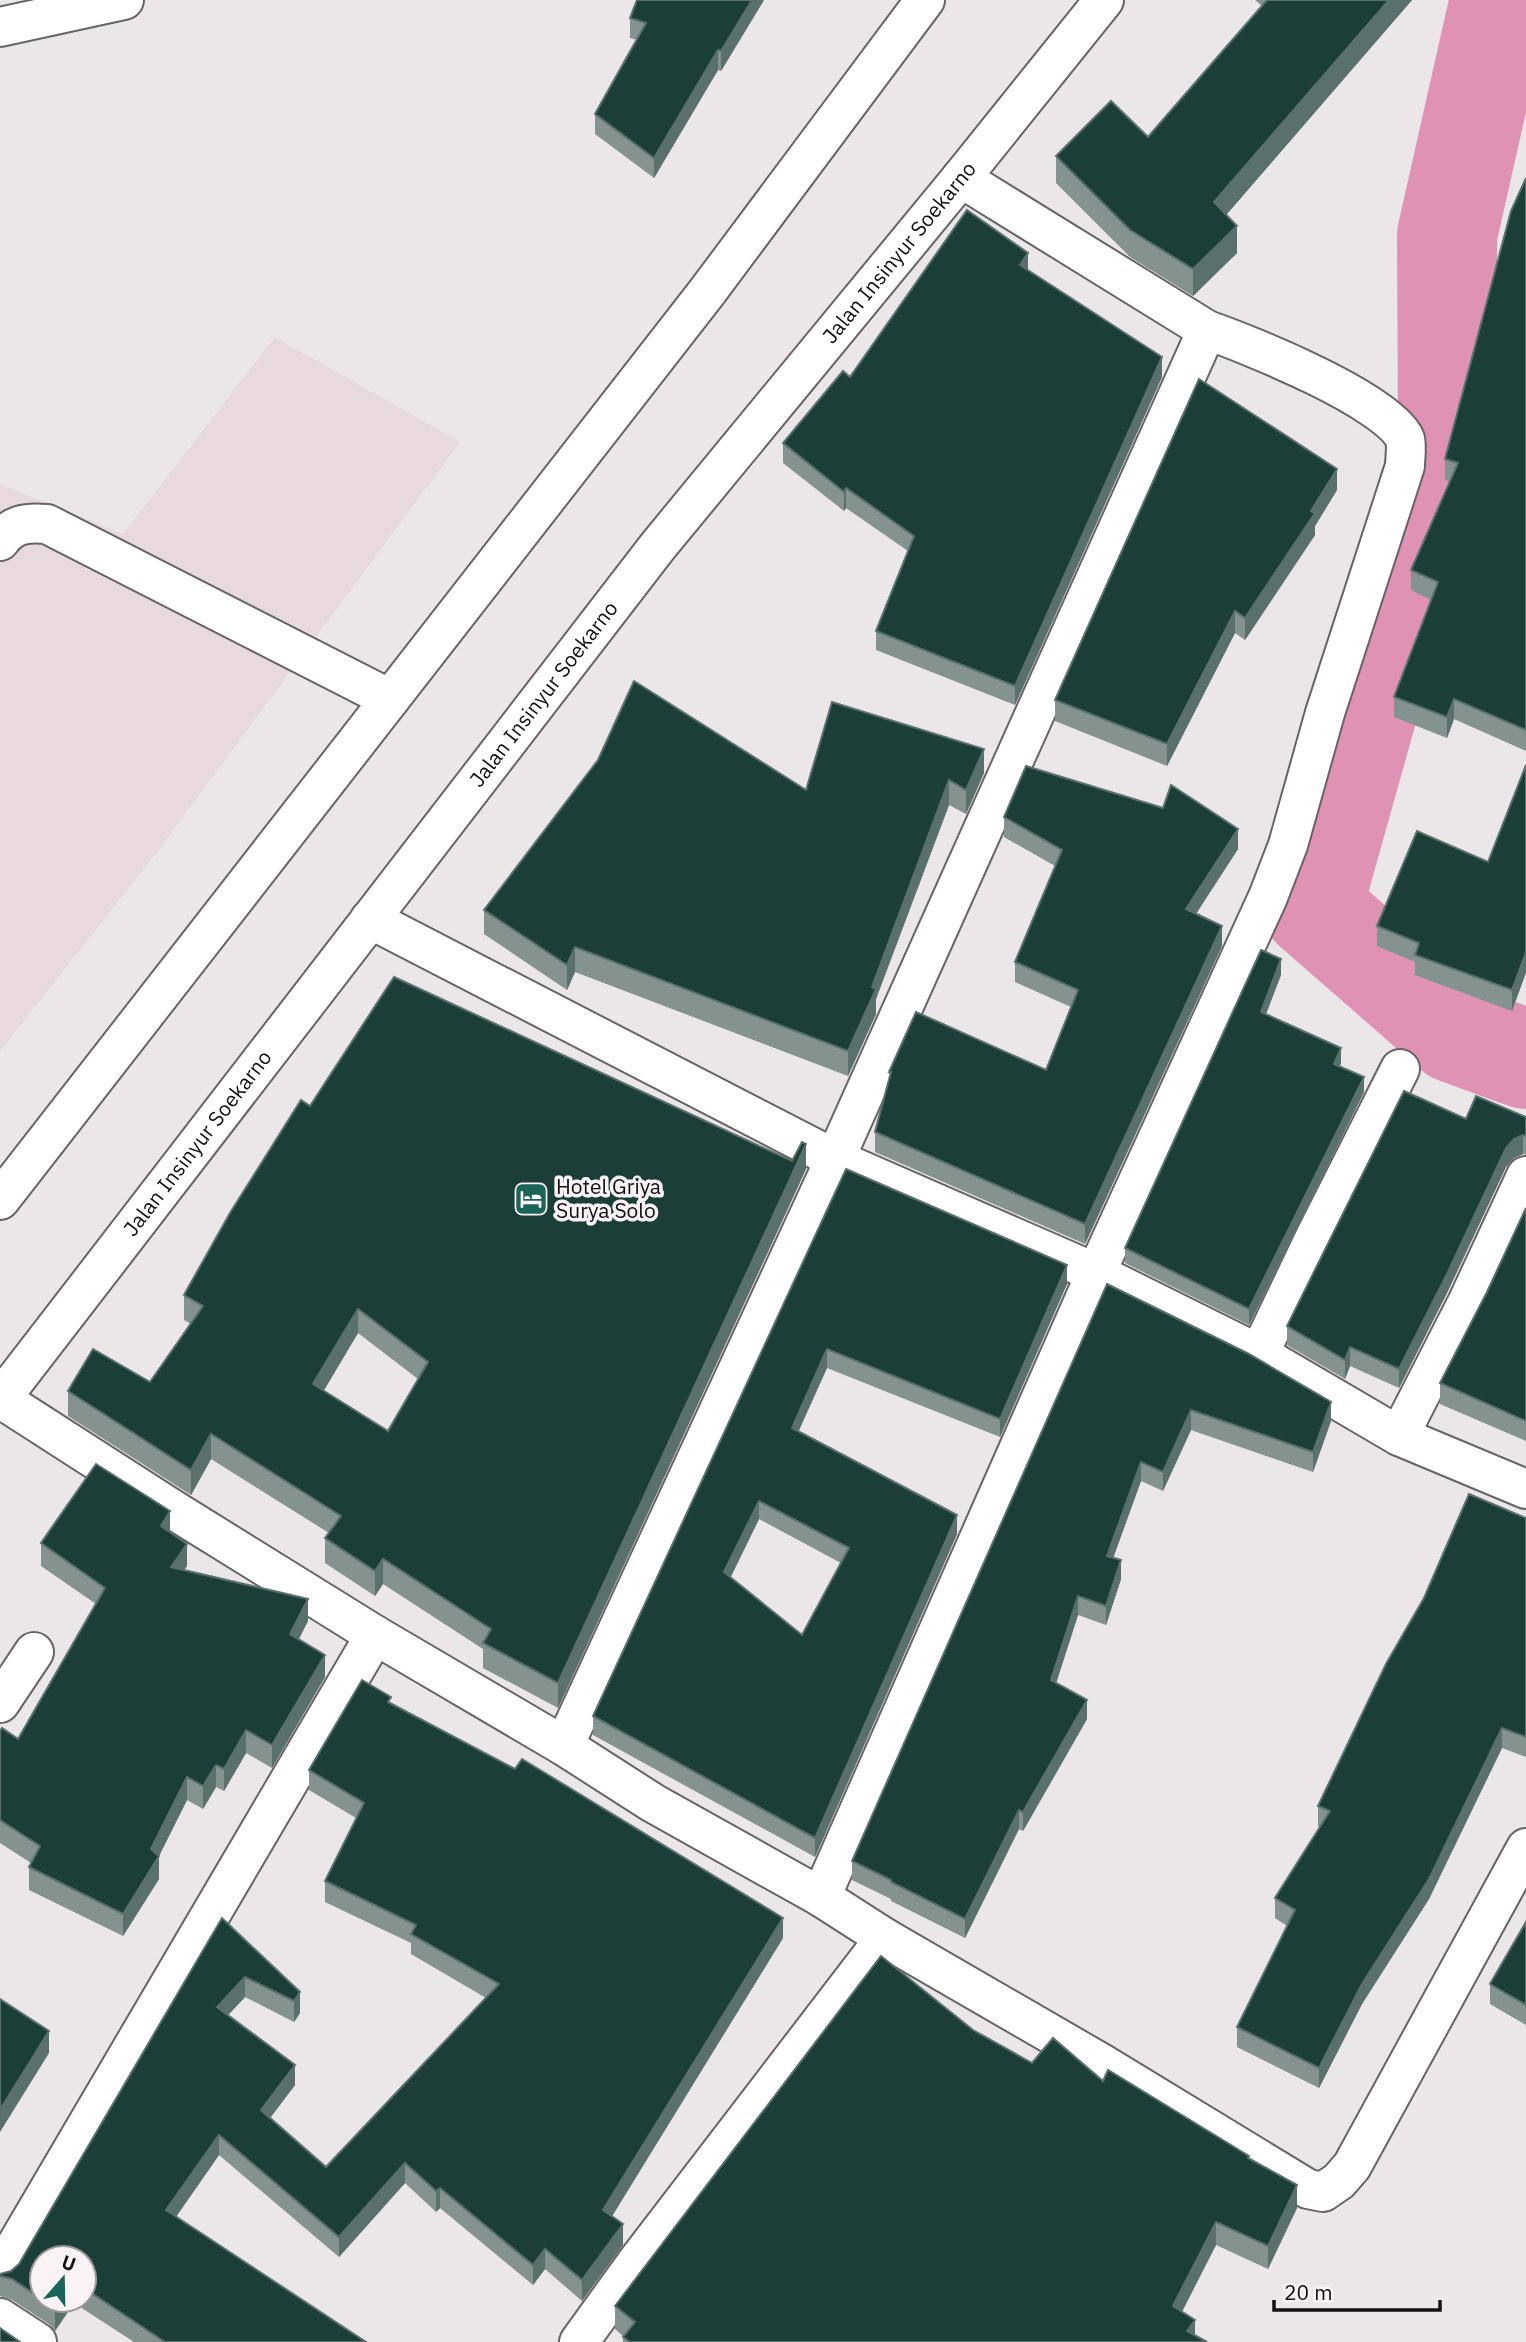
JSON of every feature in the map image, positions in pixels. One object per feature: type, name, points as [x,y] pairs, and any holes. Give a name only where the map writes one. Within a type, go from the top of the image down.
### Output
[{"type":"street","points":[[0,27],[124,0]]},
{"type":"street","points":[[1,1195],[698,303],[925,0]]},
{"type":"street","name":"Jalan Insinyur Soekarno","points":[[0,1400],[658,546],[1104,0]]},
{"type":"street","points":[[821,1897],[1096,1273],[1272,887],[1288,845],[1325,713],[1405,466],[1405,440],[1392,422],[1346,390],[1207,330],[961,178]]},
{"type":"street","points":[[564,1746],[835,1159],[1207,330]]},
{"type":"street","points":[[0,541],[14,527],[27,522],[47,524],[390,699]]},
{"type":"street","points":[[370,919],[835,1159],[1096,1273],[1258,1354],[1399,1436],[1526,1489]]},
{"type":"street","points":[[1258,1354],[1400,1069]]},
{"type":"street","points":[[1399,1436],[1467,1303],[1526,1176]]},
{"type":"street","points":[[0,1400],[375,1634],[564,1746],[653,1803],[821,1897],[885,1938],[1101,2063],[1308,2189],[1323,2192],[1339,2181],[1352,2166],[1526,1848]]},
{"type":"street","points":[[0,2273],[375,1634]]},
{"type":"street","points":[[0,1703],[34,1652]]},
{"type":"street","points":[[579,2342],[644,2252],[885,1938]]},
{"type":"street","points":[[0,2318],[37,2342]]},
{"type":"shaded area","points":[[275,337],[460,442],[157,852],[0,1051],[0,484],[123,534]]},
{"type":"building","points":[[637,0],[752,0],[721,51],[718,50],[654,158],[595,114],[646,23],[630,18]]},
{"type":"building","points":[[1267,0],[1389,0],[1214,202],[1237,226],[1193,269],[1130,230],[1056,156],[1111,101],[1148,137]]},
{"type":"building","points":[[1526,178],[1526,730],[1454,699],[1447,717],[1394,697],[1438,582],[1411,570],[1458,463],[1445,459],[1511,211]]},
{"type":"building","points":[[967,210],[1028,253],[1020,265],[1162,357],[1015,686],[876,631],[914,536],[846,488],[844,492],[783,443],[843,371],[850,377]]},
{"type":"building","points":[[1199,379],[1337,469],[1311,511],[1315,513],[1245,618],[1235,611],[1167,744],[1055,700]]},
{"type":"building","points":[[634,681],[806,790],[832,702],[984,749],[966,790],[949,780],[872,987],[876,989],[848,1051],[575,947],[567,965],[484,910],[598,760]]},
{"type":"building","points":[[1526,765],[1526,952],[1512,990],[1415,955],[1419,943],[1377,926],[1417,831],[1488,862]]},
{"type":"building","points":[[1026,766],[1163,808],[1171,785],[1238,829],[1186,909],[1222,926],[1085,1224],[875,1132],[889,1072],[916,1012],[1046,1070],[1078,990],[1015,962],[1062,850],[1004,817]]},
{"type":"building","points":[[1261,950],[1281,959],[1261,1012],[1341,1048],[1334,1064],[1364,1077],[1249,1309],[1125,1248]]},
{"type":"building","points":[[394,977],[792,1161],[802,1142],[806,1144],[558,1683],[483,1643],[491,1629],[383,1559],[375,1571],[325,1538],[341,1516],[211,1434],[191,1470],[68,1391],[93,1349],[150,1382],[203,1306],[184,1295],[230,1213],[301,1100],[310,1106]],"holes":[[[358,1309],[428,1362],[388,1431],[313,1384]]]},
{"type":"building","points":[[1404,1091],[1466,1119],[1476,1096],[1526,1117],[1526,1136],[1514,1139],[1506,1148],[1399,1369],[1350,1347],[1345,1360],[1287,1326]]},
{"type":"building","points":[[846,1169],[1067,1265],[1000,1419],[827,1349],[792,1428],[957,1515],[815,1838],[593,1716]],"holes":[[[759,1501],[849,1548],[802,1635],[724,1572]]]},
{"type":"building","points":[[1526,1208],[1526,1421],[1440,1383]]},
{"type":"building","points":[[1107,1284],[1249,1354],[1331,1402],[1313,1452],[1191,1410],[1163,1472],[1141,1462],[1107,1556],[1121,1560],[1106,1606],[1078,1596],[1051,1680],[1087,1700],[1023,1812],[1019,1810],[965,1919],[852,1861]]},
{"type":"building","points":[[96,1464],[170,1511],[161,1526],[187,1544],[171,1567],[308,1599],[290,1634],[325,1655],[272,1745],[246,1730],[224,1769],[216,1765],[203,1786],[187,1777],[151,1849],[159,1856],[123,1914],[29,1867],[40,1846],[0,1820],[0,1731],[2,1728],[18,1739],[105,1588],[41,1543]]},
{"type":"building","points":[[1469,1494],[1526,1518],[1526,1737],[1502,1728],[1429,1879],[1362,1984],[1319,2068],[1237,2027],[1295,1910],[1275,1898],[1330,1811],[1318,1806],[1386,1664],[1424,1598]]},
{"type":"building","points":[[362,1680],[391,1697],[388,1702],[515,1769],[522,1759],[783,1918],[603,2210],[623,2224],[582,2280],[545,2249],[533,2265],[440,2188],[436,2191],[405,2163],[339,2237],[219,2135],[166,2210],[366,2342],[165,2342],[98,2297],[98,2244],[31,2244],[222,1918],[300,1992],[294,2001],[245,1977],[217,2007],[295,2065],[261,2110],[326,2167],[499,1984],[411,1934],[416,1925],[325,1881],[364,1803],[309,1770]]},
{"type":"building","points":[[1526,1922],[1526,2005],[1490,1984]]},
{"type":"building","points":[[881,1956],[973,2030],[1032,2063],[1053,2038],[1103,2081],[1108,2070],[1249,2156],[1248,2158],[1297,2185],[1268,2246],[1216,2222],[1173,2306],[1195,2320],[1187,2331],[1207,2342],[630,2342],[623,2337],[635,2322],[615,2306]]},
{"type":"building","points":[[0,1999],[49,2031],[0,2110]]},
{"type":"building","points":[[28,2249],[28,2290],[12,2279],[0,2276],[19,2264]]},
{"type":"building","points":[[0,2328],[20,2342],[0,2342]]},
{"type":"waterway","points":[[1500,0],[1447,235],[1448,424],[1312,908],[1455,1033],[1526,1059]]},
{"type":"place","name":"Hotel Griya Surya Solo","points":[[531,1199]]}]
